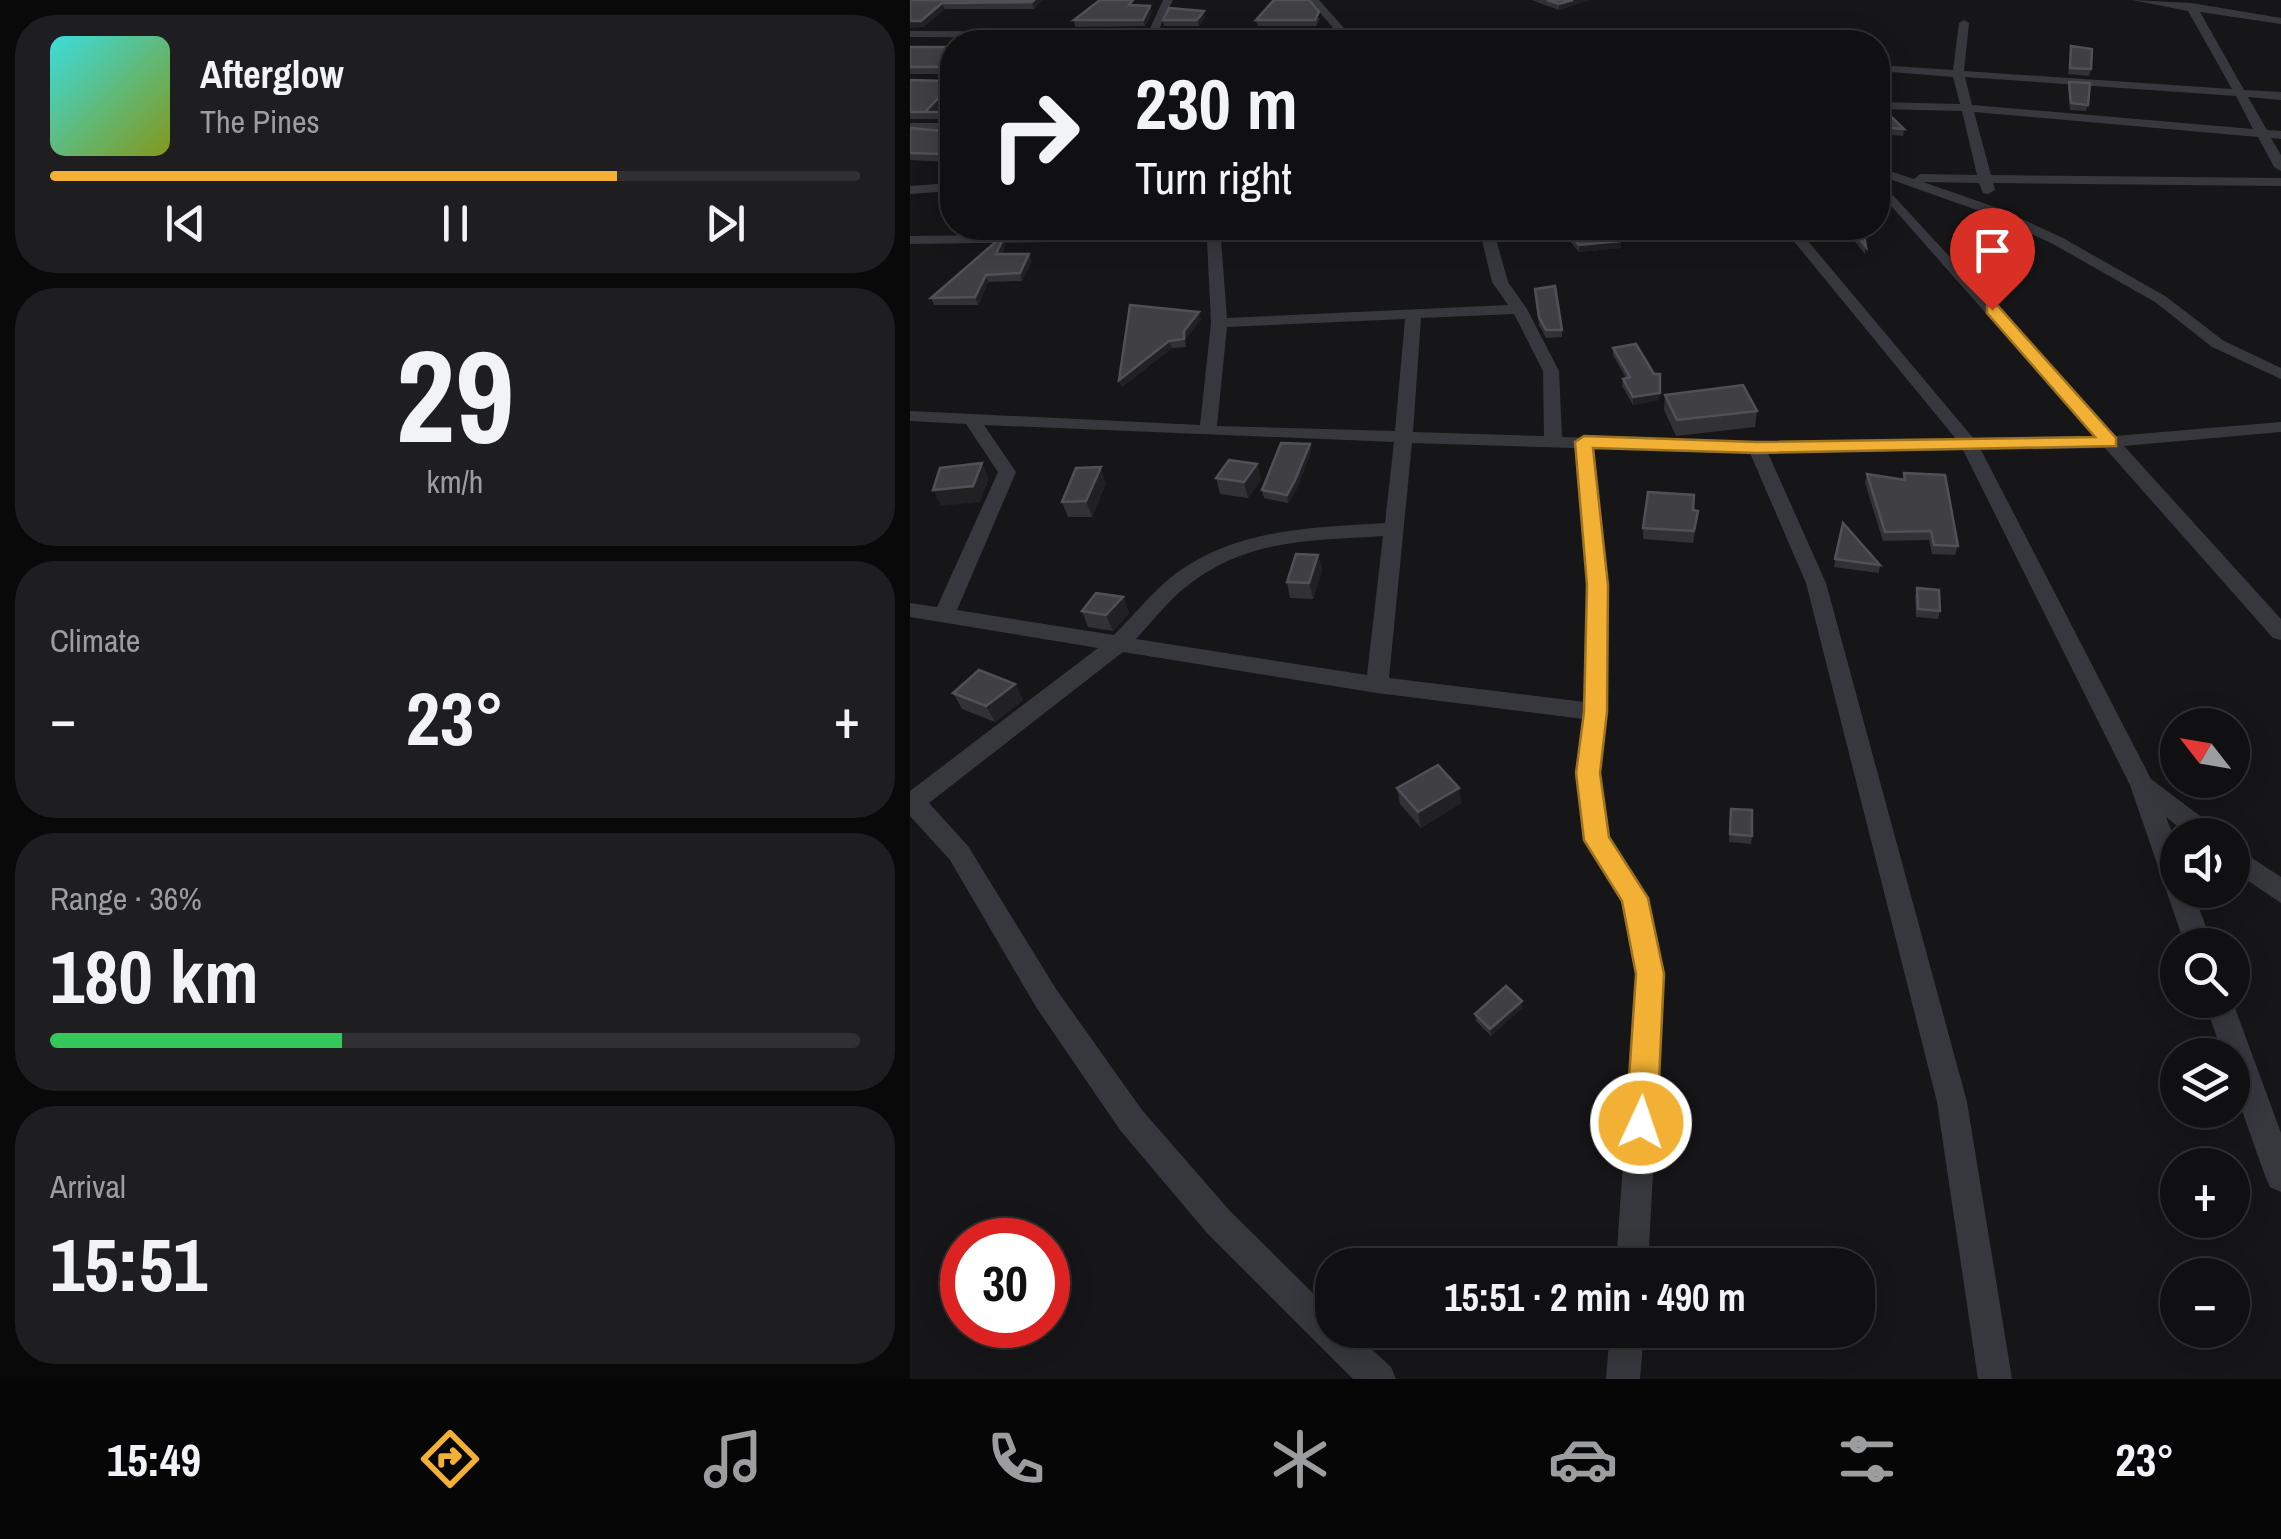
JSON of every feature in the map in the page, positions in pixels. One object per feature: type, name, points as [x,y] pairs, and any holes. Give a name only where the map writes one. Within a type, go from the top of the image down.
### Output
[{"type":"street","points":[[1153,30],[1168,0]]},
{"type":"street","points":[[1314,0],[1339,30]]},
{"type":"street","points":[[2137,0],[2281,22]]},
{"type":"street","points":[[2190,6],[2281,167]]},
{"type":"street","points":[[1964,22],[1958,72],[1993,212]]},
{"type":"street","points":[[2200,22],[2271,34]]},
{"type":"street","points":[[910,34],[940,34]]},
{"type":"street","points":[[1890,69],[2281,96]]},
{"type":"street","points":[[1890,106],[1967,108],[2281,135]]},
{"type":"street","points":[[910,128],[940,127]]},
{"type":"street","points":[[1890,175],[1993,212],[2075,251],[2160,299],[2218,344],[2281,374]]},
{"type":"street","points":[[1897,178],[2281,182]]},
{"type":"street","points":[[910,190],[940,188]]},
{"type":"street","points":[[1890,196],[2281,634]]},
{"type":"street","points":[[913,245],[1080,240]]},
{"type":"street","points":[[1208,431],[1219,323],[1214,240]]},
{"type":"street","points":[[1489,240],[1500,282],[1519,308],[1551,371],[1554,440]]},
{"type":"street","points":[[1800,240],[1970,444],[2142,785],[2160,836]]},
{"type":"street","points":[[1219,323],[1519,308]]},
{"type":"street","points":[[1376,684],[1404,436],[1413,314]]},
{"type":"street","points":[[910,416],[1208,431],[1757,448],[2110,442],[2281,427]]},
{"type":"street","points":[[944,615],[1007,472],[970,418]]},
{"type":"street","points":[[1584,442],[1597,585],[1596,712],[1588,773],[1597,840],[1635,898],[1650,974],[1633,1248]]},
{"type":"street","points":[[1757,448],[1816,583],[1952,1102],[1995,1379]]},
{"type":"street","points":[[1380,1379],[1285,1292],[1131,1120],[1018,954],[966,863],[936,822],[911,802],[1118,644],[1181,580],[1214,559],[1272,537],[1394,529]]},
{"type":"street","points":[[910,610],[1376,684],[1596,712]]},
{"type":"street","points":[[2142,785],[2185,818]]},
{"type":"street","points":[[2250,869],[2281,892]]},
{"type":"street","points":[[2224,1018],[2281,1176]]},
{"type":"street","points":[[1623,1379],[1626,1348]]},
{"type":"building","points":[[910,0],[1034,0],[942,3],[921,21],[910,21]]},
{"type":"building","points":[[1100,0],[1133,0],[1129,5],[1150,6],[1143,20],[1074,20]]},
{"type":"building","points":[[1274,0],[1309,0],[1319,12],[1315,20],[1256,20]]},
{"type":"building","points":[[1169,8],[1204,11],[1197,20],[1163,20]]},
{"type":"building","points":[[2071,46],[2092,49],[2091,69],[2070,68]]},
{"type":"building","points":[[910,47],[940,47],[940,67],[910,67]]},
{"type":"building","points":[[910,80],[940,81],[940,96],[925,112],[910,112]]},
{"type":"building","points":[[2069,82],[2090,83],[2088,105],[2071,103]]},
{"type":"building","points":[[1890,116],[1904,129],[1890,128]]},
{"type":"building","points":[[910,128],[940,131],[940,154],[910,153]]},
{"type":"building","points":[[998,240],[1003,240],[996,254],[1029,254],[1020,273],[986,275],[975,297],[931,298]]},
{"type":"building","points":[[1575,240],[1621,241],[1579,245]]},
{"type":"building","points":[[1555,286],[1562,330],[1546,330],[1539,317],[1535,289]]},
{"type":"building","points":[[1130,305],[1199,312],[1184,331],[1184,339],[1169,341],[1119,380]]},
{"type":"building","points":[[1636,344],[1654,374],[1660,374],[1660,393],[1633,397],[1623,379],[1630,377],[1613,348]]},
{"type":"building","points":[[1743,385],[1757,411],[1677,420],[1665,395]]},
{"type":"building","points":[[1281,443],[1310,444],[1287,495],[1262,490]]},
{"type":"building","points":[[1229,460],[1257,464],[1244,482],[1216,478]]},
{"type":"building","points":[[982,463],[973,486],[933,490],[940,468]]},
{"type":"building","points":[[1101,467],[1086,501],[1062,502],[1076,468]]},
{"type":"building","points":[[1904,473],[1945,475],[1958,546],[1934,545],[1931,531],[1885,532],[1867,474],[1905,480]]},
{"type":"building","points":[[1648,492],[1694,495],[1693,510],[1698,511],[1694,531],[1643,528]]},
{"type":"building","points":[[1843,523],[1880,565],[1835,559]]},
{"type":"building","points":[[1296,554],[1318,555],[1309,583],[1287,582]]},
{"type":"building","points":[[1917,588],[1939,590],[1940,611],[1918,609]]},
{"type":"building","points":[[1096,593],[1123,597],[1106,615],[1082,611]]},
{"type":"building","points":[[979,670],[1015,684],[986,706],[953,693]]},
{"type":"building","points":[[1438,765],[1459,788],[1418,812],[1397,788]]},
{"type":"building","points":[[1731,809],[1752,810],[1752,836],[1730,834]]},
{"type":"building","points":[[1506,986],[1522,1001],[1490,1029],[1475,1014]]},
{"type":"route","points":[[1641,1123],[1650,974],[1635,898],[1597,840],[1588,773],[1596,712],[1597,585],[1584,442],[1757,448],[2110,442],[1992,310]]}]
